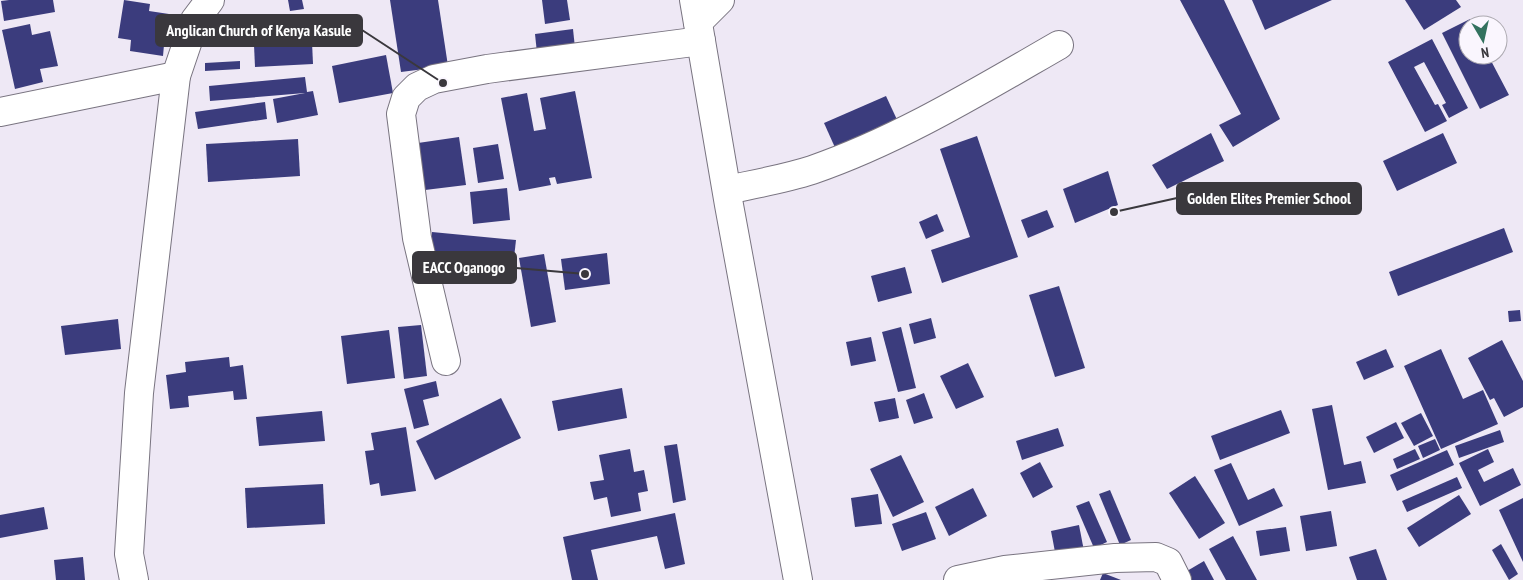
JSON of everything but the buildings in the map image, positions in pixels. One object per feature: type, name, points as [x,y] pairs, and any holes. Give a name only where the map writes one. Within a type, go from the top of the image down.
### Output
[{"type":"street","points":[[134,580],[129,554],[140,393],[176,76],[195,20],[210,0]]},
{"type":"street","points":[[446,361],[417,238],[402,114],[406,98],[417,87],[434,79],[487,69],[697,21],[720,0]]},
{"type":"street","points":[[697,21],[798,580]]},
{"type":"street","points":[[727,190],[811,170],[873,145],[942,111],[1059,45]]},
{"type":"street","points":[[0,112],[176,76]]},
{"type":"street","points":[[958,580],[1005,570],[1115,558],[1156,557],[1168,562],[1177,580]]},
{"type":"place","name":"Anglican Church of Kenya Kasule","points":[[443,83]]},
{"type":"place","name":"Golden Elites Premier School","points":[[1114,212]]},
{"type":"place","name":"EACC Oganogo","points":[[585,274]]}]
